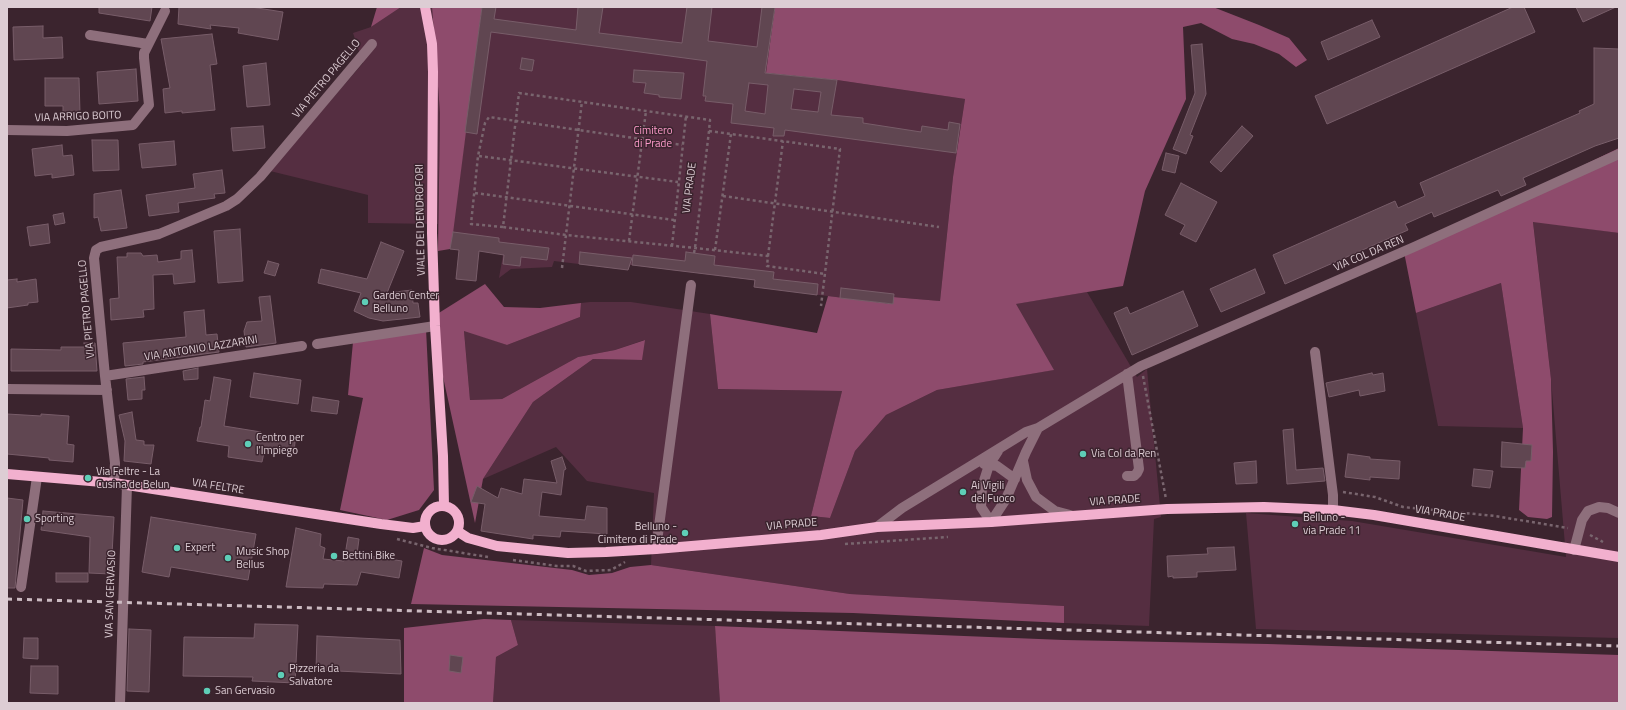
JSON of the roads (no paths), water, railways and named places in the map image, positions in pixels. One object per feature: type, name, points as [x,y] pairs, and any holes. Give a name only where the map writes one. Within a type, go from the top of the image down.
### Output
[{"type":"main road","name":"VIALE DEI DENDROFORI","points":[[425,7],[432,44],[432,233],[444,506]]},
{"type":"main road","name":"VIA FELTRE","points":[[7,474],[127,485],[382,524],[412,528],[425,526]]},
{"type":"main road","points":[[444,506],[455,512],[459,518],[459,525],[457,531],[450,539],[439,540],[430,536],[425,526],[425,518],[429,512],[436,507],[444,506]]},
{"type":"main road","name":"VIA PRADE","points":[[457,531],[468,538],[483,543],[532,550],[568,553],[656,550],[820,535],[877,528],[991,522],[1167,509],[1264,507],[1333,510],[1374,515],[1619,557]]},
{"type":"street","name":"VIA ARRIGO BOITO","points":[[7,130],[68,131],[133,125],[149,105],[144,58],[148,44],[165,11]]},
{"type":"street","points":[[90,34],[148,44]]},
{"type":"street","name":"VIA PIETRO PAGELLO","points":[[114,484],[115,463],[94,258],[96,250],[101,247],[159,234],[226,206],[237,199],[260,177],[372,44]]},
{"type":"street","name":"VIA COL DA REN","points":[[877,528],[902,508],[1026,432],[1038,428],[1141,366],[1406,250],[1619,154]]},
{"type":"street","points":[[656,550],[691,285]]},
{"type":"street","points":[[317,344],[435,326]]},
{"type":"street","name":"VIA ANTONIO LAZZARINI","points":[[105,376],[302,346]]},
{"type":"street","points":[[1316,352],[1333,495],[1333,510]]},
{"type":"street","points":[[1127,374],[1139,470],[1134,476],[1127,476]]},
{"type":"street","points":[[7,389],[107,390]]},
{"type":"street","name":"VIA COL DA REN","points":[[1000,448],[989,465],[982,486],[981,502],[984,513],[991,522],[1006,499],[1028,446],[1038,428]]},
{"type":"street","points":[[1023,461],[1027,480],[1036,497],[1055,511],[1072,516]]},
{"type":"street","points":[[974,464],[997,466],[1015,479]]},
{"type":"street","points":[[21,587],[37,477]]},
{"type":"street","name":"VIA SAN GERVASIO","points":[[120,703],[125,497],[127,485]]},
{"type":"street","points":[[1574,550],[1582,520],[1588,511],[1599,507],[1608,508],[1619,513]]},
{"type":"railway","points":[[7,599],[1619,646]]},
{"type":"place","name":"Garden Center Belluno","points":[[365,302]]},
{"type":"place","name":"Centro per l'Impiego","points":[[248,444]]},
{"type":"place","name":"Via Col da Ren","points":[[1083,454]]},
{"type":"place","name":"Via Feltre - La Cusina de Belun","points":[[88,478]]},
{"type":"place","name":"Ai Vigili del Fuoco","points":[[963,492]]},
{"type":"place","name":"Sporting","points":[[27,519]]},
{"type":"place","name":"Belluno - via Prade 11","points":[[1295,524]]},
{"type":"place","name":"Belluno - Cimitero di Prade","points":[[685,533]]},
{"type":"place","name":"Expert","points":[[177,548]]},
{"type":"place","name":"Bettini Bike","points":[[334,556]]},
{"type":"place","name":"Music Shop Bellus","points":[[228,558]]},
{"type":"place","name":"Pizzeria da Salvatore","points":[[281,675]]},
{"type":"place","name":"San Gervasio","points":[[207,691]]},
{"type":"park label","name":"Cimitero di Prade","points":[[653,137]]}]
